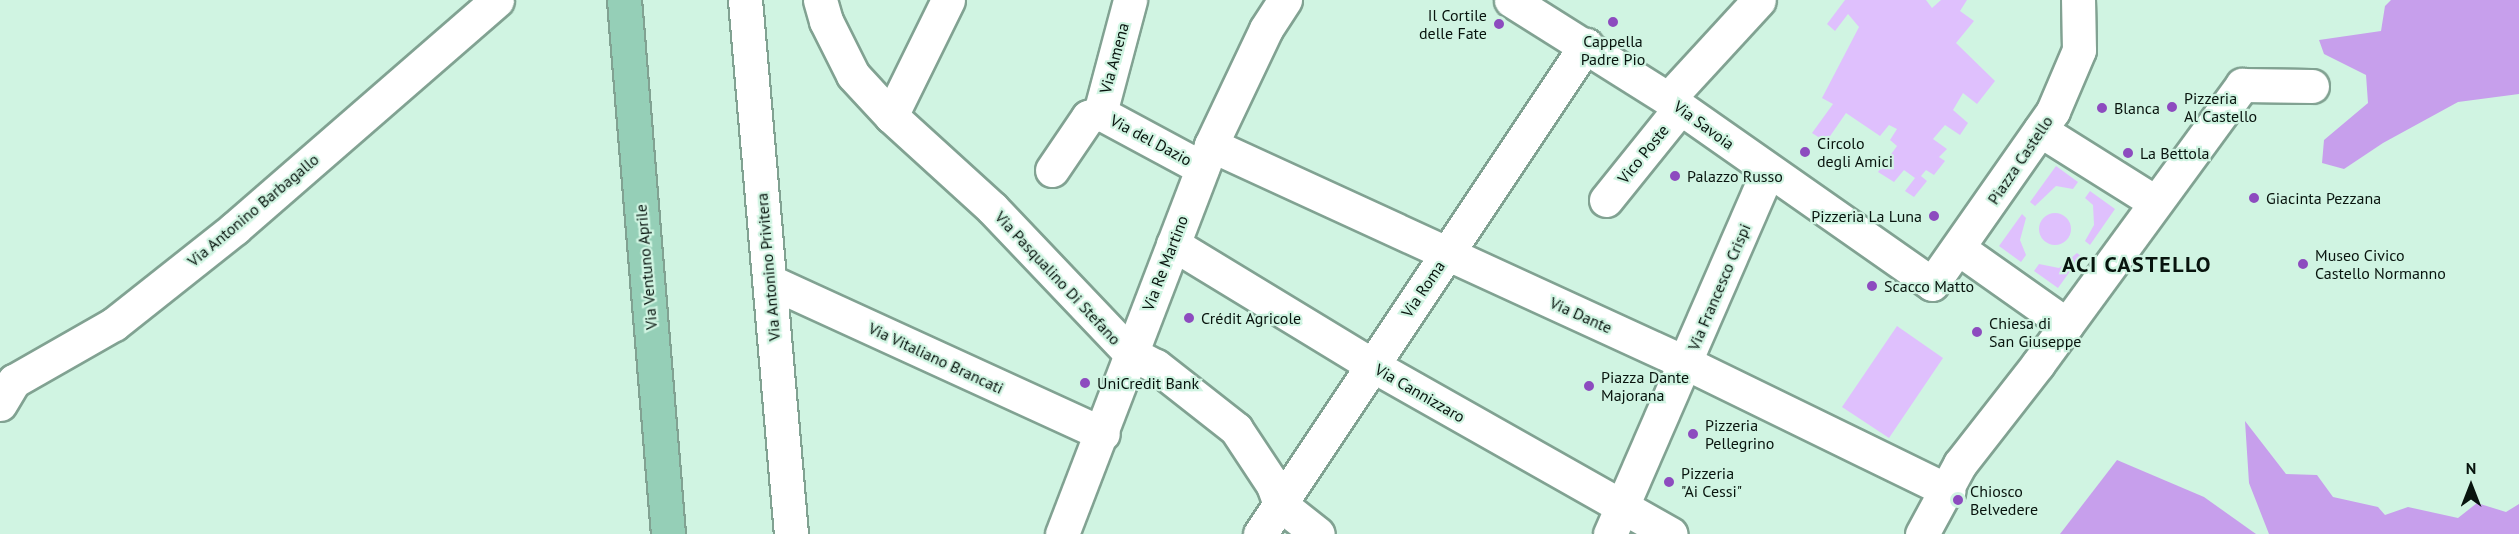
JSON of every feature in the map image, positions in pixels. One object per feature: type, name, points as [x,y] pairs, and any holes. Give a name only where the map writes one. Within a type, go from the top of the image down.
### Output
[{"type":"main road","name":"Via Ventuno Aprile","points":[[624,0],[668,534]]},
{"type":"street","name":"Via Antonino Barbagallo","points":[[0,404],[14,381],[114,324],[235,228],[497,0]]},
{"type":"street","name":"Via Antonino Privitera","points":[[745,0],[790,534]]},
{"type":"street","name":"Via Pasqualino Di Stefano","points":[[820,0],[826,21],[854,75],[891,116],[992,208],[1130,353],[1156,366],[1236,429],[1274,485],[1280,504],[1318,534]]},
{"type":"street","points":[[891,116],[948,0]]},
{"type":"street","name":"Via Amena","points":[[1052,170],[1088,117],[1100,113],[1130,0]]},
{"type":"street","name":"Via Re Martino","points":[[1062,534],[1103,434],[1130,353],[1206,156],[1266,29],[1285,0]]},
{"type":"street","name":"Vico Poste","points":[[1606,200],[1674,104],[1758,0]]},
{"type":"street","name":"Piazza Castello","points":[[1951,257],[2040,130],[2075,68],[2079,50],[2078,0]]},
{"type":"street","name":"Via Savoia","points":[[1520,2],[1674,104],[1932,284],[1951,257]]},
{"type":"street","name":"Via Roma","points":[[1260,534],[1586,45]]},
{"type":"street","points":[[1922,534],[1948,491],[1960,464],[2067,325],[2242,85],[2312,86]]},
{"type":"street","name":"Via del Dazio","points":[[1100,113],[1206,156]]},
{"type":"street","points":[[2040,130],[2155,202]]},
{"type":"street","name":"Via Dante","points":[[1206,156],[1446,255],[1686,363],[1948,491]]},
{"type":"street","name":"Via Francesco Crispi","points":[[1616,521],[1768,171]]},
{"type":"street","name":"Via Cannizzaro","points":[[1173,244],[1372,365],[1616,521],[1671,534]]},
{"type":"street","points":[[1951,257],[2067,325]]},
{"type":"street","name":"Via Vitaliano Brancati","points":[[769,281],[1103,434]]},
{"type":"shaded area","points":[[1845,0],[1926,0],[1932,8],[1941,0],[1967,0],[1960,11],[1974,21],[1956,43],[1995,81],[1977,104],[1963,93],[1953,110],[1968,123],[1960,135],[1945,125],[1933,139],[1947,149],[1939,157],[1945,161],[1934,175],[1926,170],[1921,176],[1927,181],[1914,197],[1905,191],[1915,178],[1904,170],[1894,182],[1878,172],[1897,146],[1890,140],[1897,129],[1889,125],[1880,136],[1846,113],[1826,142],[1812,133],[1833,104],[1822,98],[1859,27],[1848,14],[1835,31],[1827,24]]},
{"type":"shaded area","points":[[2391,0],[2519,0],[2519,94],[2458,102],[2383,143],[2344,169],[2322,163],[2324,140],[2368,103],[2366,75],[2324,54],[2319,40],[2381,31],[2385,6]]},
{"type":"shaded area","points":[[2056,166],[2078,182],[2073,189],[2056,186],[2035,206],[2030,202]]},
{"type":"shaded area","points":[[2090,191],[2115,209],[2090,245],[2085,241],[2094,225],[2093,205],[2085,198]]},
{"type":"shaded area","points":[[2055,213],[2066,218],[2071,229],[2066,240],[2055,245],[2044,240],[2039,229],[2044,218]]},
{"type":"shaded area","points":[[2022,214],[2026,218],[2020,240],[2026,255],[2021,262],[1999,246]]},
{"type":"shaded area","points":[[2077,253],[2081,256],[2058,288],[2034,271],[2039,264],[2059,268]]},
{"type":"shaded area","points":[[1897,326],[1943,358],[1889,438],[1842,407]]},
{"type":"shaded area","points":[[2245,421],[2286,474],[2317,475],[2333,497],[2378,507],[2385,515],[2408,507],[2458,518],[2477,503],[2506,512],[2519,504],[2519,534],[2269,534],[2249,483]]},
{"type":"shaded area","points":[[2117,460],[2204,497],[2256,534],[2060,534]]},
{"type":"place","name":"Cappella Padre Pio","points":[[1613,22]]},
{"type":"place","name":"Il Cortile delle Fate","points":[[1499,24]]},
{"type":"place","name":"Pizzeria Al Castello","points":[[2172,107]]},
{"type":"place","name":"Blanca","points":[[2102,108]]},
{"type":"place","name":"Circolo degli Amici","points":[[1805,152]]},
{"type":"place","name":"La Bettola","points":[[2128,153]]},
{"type":"place","name":"Palazzo Russo","points":[[1675,176]]},
{"type":"place","name":"Giacinta Pezzana","points":[[2254,198]]},
{"type":"place","name":"Pizzeria La Luna","points":[[1934,216]]},
{"type":"place","name":"Museo Civico Castello Normanno","points":[[2303,264]]},
{"type":"place","name":"Scacco Matto","points":[[1872,286]]},
{"type":"place","name":"Crédit Agricole","points":[[1189,318]]},
{"type":"place","name":"Chiesa di San Giuseppe","points":[[1977,332]]},
{"type":"place","name":"UniCredit Bank","points":[[1085,383]]},
{"type":"place","name":"Piazza Dante Majorana","points":[[1589,386]]},
{"type":"place","name":"Pizzeria Pellegrino","points":[[1693,434]]},
{"type":"place","name":"Pizzeria \"Ai Cessi\"","points":[[1669,482]]},
{"type":"place","name":"Chiosco Belvedere","points":[[1958,500]]},
{"type":"district","name":"ACI CASTELLO","points":[[2137,265]]}]
